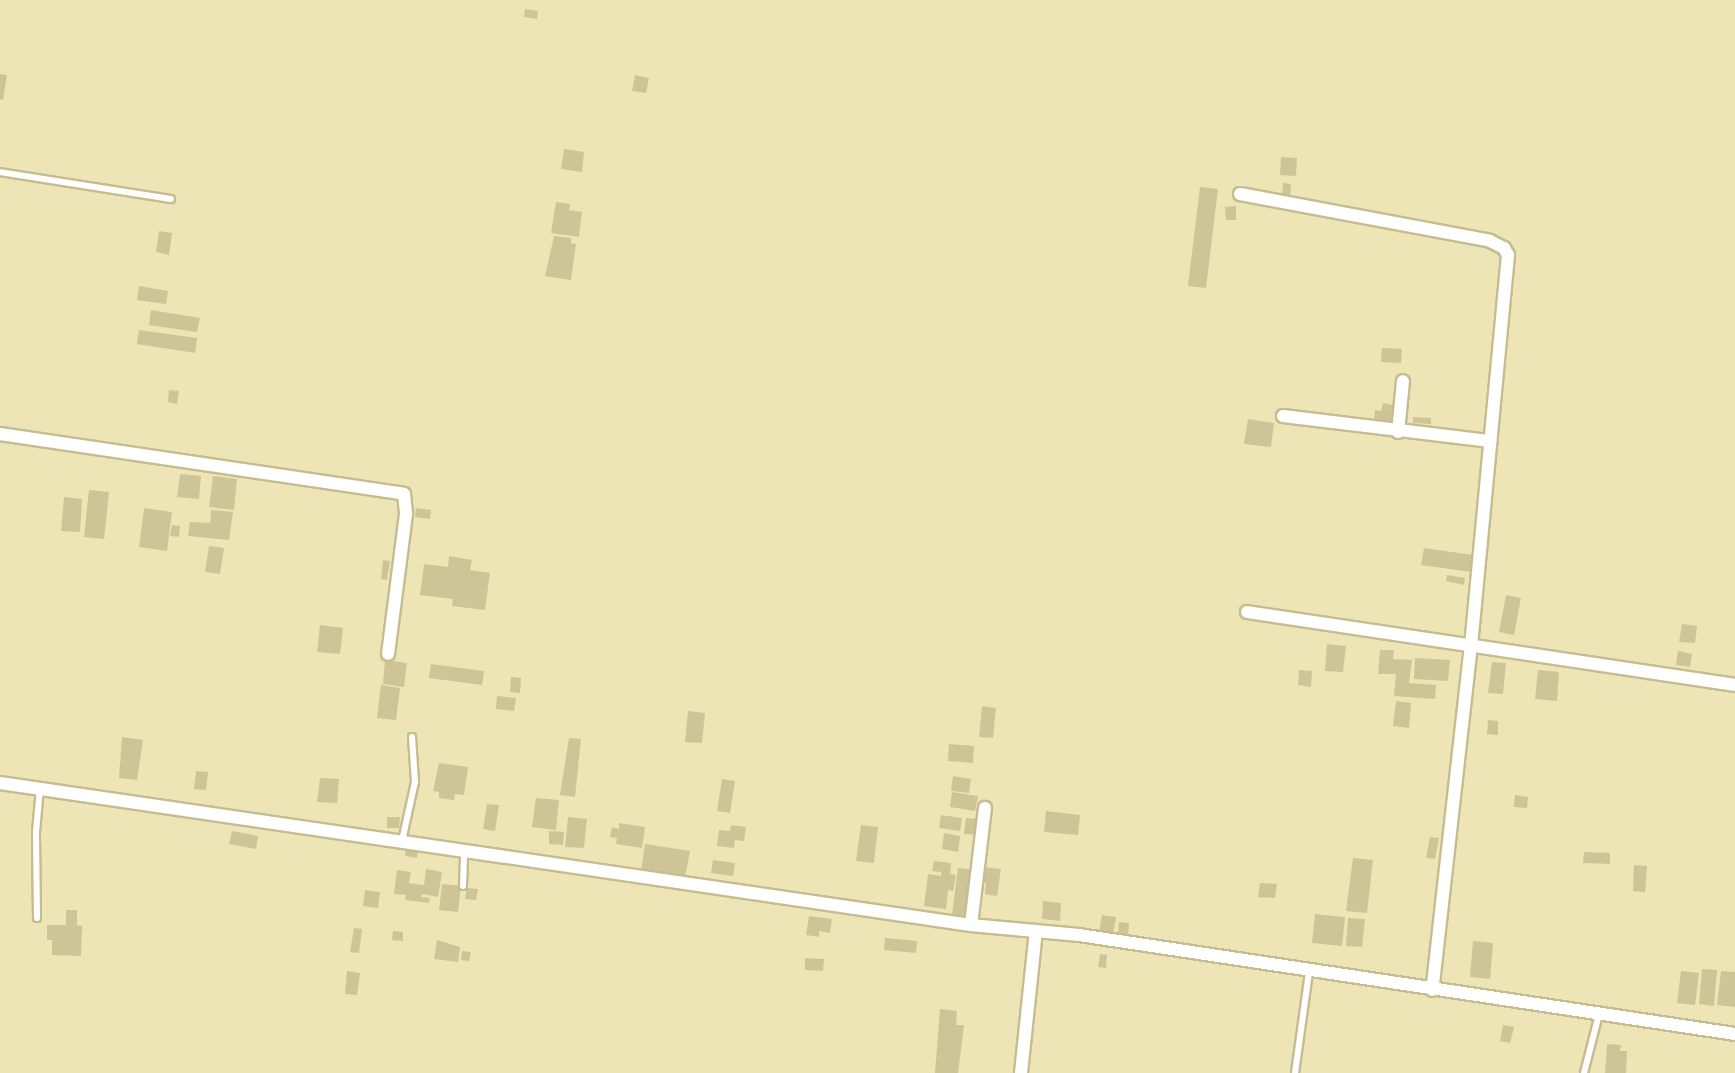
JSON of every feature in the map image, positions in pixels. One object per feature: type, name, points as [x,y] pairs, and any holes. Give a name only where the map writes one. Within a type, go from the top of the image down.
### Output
[{"type":"street","points":[[1240,194],[1490,241],[1504,248],[1508,263],[1471,645],[1432,990]]},
{"type":"street","points":[[1398,432],[1403,381]]},
{"type":"street","points":[[1283,416],[1490,441]]},
{"type":"street","points":[[0,434],[404,494],[406,514],[388,654]]},
{"type":"street","points":[[1247,612],[1735,685]]},
{"type":"street","points":[[0,783],[402,841],[464,853],[971,925],[1036,931],[1735,1034]]},
{"type":"street","points":[[971,925],[985,808]]},
{"type":"street","points":[[1021,1073],[1036,931]]},
{"type":"lane","points":[[0,172],[171,199]]},
{"type":"lane","points":[[402,841],[415,782],[412,737]]},
{"type":"lane","points":[[37,918],[36,832],[40,789]]},
{"type":"lane","points":[[463,886],[464,853]]},
{"type":"lane","points":[[1295,1073],[1309,972]]},
{"type":"lane","points":[[1584,1073],[1599,1012]]},
{"type":"building","points":[[525,9],[538,11],[537,19],[524,17]]},
{"type":"building","points":[[0,74],[7,75],[3,100],[0,99]]},
{"type":"building","points":[[635,75],[649,78],[646,93],[632,91]]},
{"type":"building","points":[[564,149],[584,152],[582,172],[561,169]]},
{"type":"building","points":[[1281,157],[1297,158],[1296,176],[1280,175]]},
{"type":"building","points":[[1283,183],[1291,184],[1290,198],[1282,197]]},
{"type":"building","points":[[1200,187],[1218,189],[1206,288],[1188,286]]},
{"type":"building","points":[[556,202],[570,204],[569,210],[582,212],[579,237],[551,233]]},
{"type":"building","points":[[1236,206],[1236,220],[1226,220],[1225,207]]},
{"type":"building","points":[[159,231],[172,233],[169,255],[156,252]]},
{"type":"building","points":[[554,236],[571,238],[571,243],[576,244],[571,280],[545,276]]},
{"type":"building","points":[[139,286],[168,291],[166,304],[137,300]]},
{"type":"building","points":[[151,310],[200,318],[197,332],[149,325]]},
{"type":"building","points":[[139,330],[197,338],[195,353],[137,344]]},
{"type":"building","points":[[1382,348],[1402,349],[1401,363],[1381,362]]},
{"type":"building","points":[[169,390],[179,391],[177,404],[168,402]]},
{"type":"building","points":[[1383,403],[1399,406],[1396,423],[1392,422],[1391,428],[1380,426],[1381,420],[1374,419],[1375,410],[1381,411]]},
{"type":"building","points":[[1413,417],[1431,418],[1431,424],[1413,423]]},
{"type":"building","points":[[1248,419],[1274,423],[1271,447],[1244,444]]},
{"type":"building","points":[[180,474],[201,476],[199,499],[177,497]]},
{"type":"building","points":[[213,476],[237,479],[234,510],[209,507]]},
{"type":"building","points":[[89,490],[109,492],[104,539],[84,537]]},
{"type":"building","points":[[64,497],[82,499],[80,532],[61,531]]},
{"type":"building","points":[[144,508],[172,512],[167,551],[139,547]]},
{"type":"building","points":[[416,508],[431,510],[430,519],[415,517]]},
{"type":"building","points":[[211,510],[233,512],[229,540],[188,536],[190,522],[210,523]]},
{"type":"building","points":[[172,525],[180,526],[179,537],[170,536]]},
{"type":"building","points":[[209,546],[224,548],[220,574],[205,572]]},
{"type":"building","points":[[1424,548],[1473,555],[1471,572],[1421,565]]},
{"type":"building","points":[[449,556],[472,560],[470,570],[490,573],[485,610],[452,606],[453,599],[420,595],[424,564],[448,567]]},
{"type":"building","points":[[383,560],[390,561],[387,580],[381,579]]},
{"type":"building","points":[[1447,575],[1465,578],[1464,585],[1446,581]]},
{"type":"building","points":[[1506,595],[1521,598],[1514,635],[1499,632]]},
{"type":"building","points":[[1682,624],[1697,626],[1695,643],[1679,642]]},
{"type":"building","points":[[320,625],[343,628],[340,654],[317,652]]},
{"type":"building","points":[[1327,644],[1346,646],[1343,672],[1325,671]]},
{"type":"building","points":[[1380,650],[1394,650],[1393,659],[1412,660],[1409,683],[1436,685],[1435,699],[1394,696],[1396,674],[1378,674]]},
{"type":"building","points":[[1678,651],[1692,654],[1690,667],[1676,665]]},
{"type":"building","points":[[1415,658],[1450,660],[1448,681],[1414,679]]},
{"type":"building","points":[[385,660],[407,663],[404,687],[383,684]]},
{"type":"building","points":[[1492,662],[1506,663],[1503,694],[1488,693]]},
{"type":"building","points":[[431,664],[484,671],[482,685],[429,678]]},
{"type":"building","points":[[1299,670],[1312,671],[1311,687],[1298,685]]},
{"type":"building","points":[[1538,670],[1559,672],[1557,701],[1535,699]]},
{"type":"building","points":[[511,677],[521,678],[520,693],[510,692]]},
{"type":"building","points":[[381,685],[400,688],[396,720],[377,718]]},
{"type":"building","points":[[497,696],[516,698],[514,711],[496,709]]},
{"type":"building","points":[[1396,701],[1411,703],[1409,728],[1393,726]]},
{"type":"building","points":[[982,706],[996,708],[993,738],[979,737]]},
{"type":"building","points":[[688,711],[705,713],[702,743],[685,742]]},
{"type":"building","points":[[1488,720],[1498,721],[1498,735],[1487,734]]},
{"type":"building","points":[[122,737],[143,740],[137,780],[119,778]]},
{"type":"building","points":[[569,738],[581,739],[575,797],[560,795]]},
{"type":"building","points":[[949,744],[974,746],[973,763],[948,761]]},
{"type":"building","points":[[439,763],[468,767],[464,795],[455,794],[454,800],[439,798],[439,792],[433,791]]},
{"type":"building","points":[[196,771],[208,772],[206,790],[194,789]]},
{"type":"building","points":[[953,776],[971,779],[969,793],[951,791]]},
{"type":"building","points":[[320,778],[339,779],[337,803],[317,802]]},
{"type":"building","points":[[722,779],[735,781],[730,813],[717,811]]},
{"type":"building","points":[[952,792],[978,796],[975,811],[950,807]]},
{"type":"building","points":[[1515,795],[1528,797],[1527,808],[1514,807]]},
{"type":"building","points":[[536,798],[559,800],[556,830],[532,827]]},
{"type":"building","points":[[487,804],[499,805],[495,831],[483,829]]},
{"type":"building","points":[[1046,811],[1080,815],[1078,835],[1044,832]]},
{"type":"building","points":[[941,815],[962,818],[960,831],[939,828]]},
{"type":"building","points":[[387,817],[400,817],[399,828],[387,828]]},
{"type":"building","points":[[568,817],[587,819],[584,848],[565,847]]},
{"type":"building","points":[[966,818],[980,819],[979,835],[964,834]]},
{"type":"building","points":[[619,823],[645,827],[642,848],[616,844],[617,838],[610,837],[612,827],[619,829]]},
{"type":"building","points":[[731,825],[746,827],[744,841],[735,840],[734,848],[717,846],[719,830],[730,831]]},
{"type":"building","points":[[861,825],[878,827],[874,863],[856,861]]},
{"type":"building","points":[[232,831],[258,836],[256,849],[229,844]]},
{"type":"building","points":[[549,831],[564,832],[563,845],[549,844]]},
{"type":"building","points":[[944,833],[960,836],[958,852],[942,849]]},
{"type":"building","points":[[1430,837],[1439,838],[1435,859],[1426,858]]},
{"type":"building","points":[[645,844],[690,851],[685,877],[641,870]]},
{"type":"building","points":[[406,847],[418,849],[417,858],[405,856]]},
{"type":"building","points":[[1584,852],[1610,853],[1610,864],[1583,863]]},
{"type":"building","points":[[1353,858],[1373,860],[1367,913],[1346,911]]},
{"type":"building","points":[[713,860],[735,863],[733,876],[711,873]]},
{"type":"building","points":[[934,861],[951,863],[950,874],[956,875],[953,891],[948,890],[946,909],[924,906],[928,874],[941,876],[941,872],[932,871]]},
{"type":"building","points":[[1634,865],[1647,866],[1645,892],[1633,891]]},
{"type":"building","points":[[984,867],[1001,869],[997,896],[985,894],[986,883],[982,882]]},
{"type":"building","points":[[958,868],[975,870],[968,917],[952,915]]},
{"type":"building","points":[[426,869],[442,872],[438,897],[422,894],[421,897],[430,898],[429,903],[405,900],[406,895],[394,894],[397,870],[411,872],[409,883],[424,885]]},
{"type":"building","points":[[1260,883],[1277,884],[1275,898],[1258,897]]},
{"type":"building","points":[[442,884],[461,886],[458,912],[439,910]]},
{"type":"building","points":[[467,888],[478,889],[476,900],[465,899]]},
{"type":"building","points":[[365,890],[380,892],[378,908],[363,906]]},
{"type":"building","points":[[1043,901],[1061,903],[1060,921],[1042,919]]},
{"type":"building","points":[[66,910],[77,910],[77,925],[82,926],[81,956],[52,955],[52,940],[47,940],[47,925],[66,925]]},
{"type":"building","points":[[1315,914],[1345,917],[1342,946],[1312,943]]},
{"type":"building","points":[[1102,915],[1116,917],[1113,934],[1099,932]]},
{"type":"building","points":[[809,916],[832,919],[830,933],[819,931],[819,937],[806,935]]},
{"type":"building","points":[[1348,918],[1365,919],[1362,947],[1346,946]]},
{"type":"building","points":[[1119,922],[1129,923],[1128,938],[1118,937]]},
{"type":"building","points":[[354,928],[362,929],[359,953],[350,952]]},
{"type":"building","points":[[393,931],[403,932],[403,941],[392,940]]},
{"type":"building","points":[[885,938],[917,941],[916,953],[884,950]]},
{"type":"building","points":[[437,940],[460,947],[458,962],[434,959]]},
{"type":"building","points":[[1473,941],[1493,943],[1490,979],[1470,977]]},
{"type":"building","points":[[462,951],[471,952],[469,961],[461,960]]},
{"type":"building","points":[[1100,954],[1107,955],[1106,968],[1098,967]]},
{"type":"building","points":[[805,958],[824,959],[823,971],[805,970]]},
{"type":"building","points":[[1702,969],[1717,970],[1714,1006],[1699,1004]]},
{"type":"building","points":[[347,971],[360,973],[357,995],[345,994]]},
{"type":"building","points":[[1681,971],[1699,973],[1695,1005],[1677,1003]]},
{"type":"building","points":[[1721,971],[1735,972],[1735,1007],[1717,1005]]},
{"type":"building","points":[[940,1009],[957,1011],[956,1025],[964,1025],[958,1073],[935,1073]]},
{"type":"building","points":[[1503,1025],[1514,1027],[1510,1043],[1500,1041]]},
{"type":"building","points":[[1607,1044],[1621,1045],[1620,1051],[1627,1051],[1626,1073],[1605,1073]]}]
